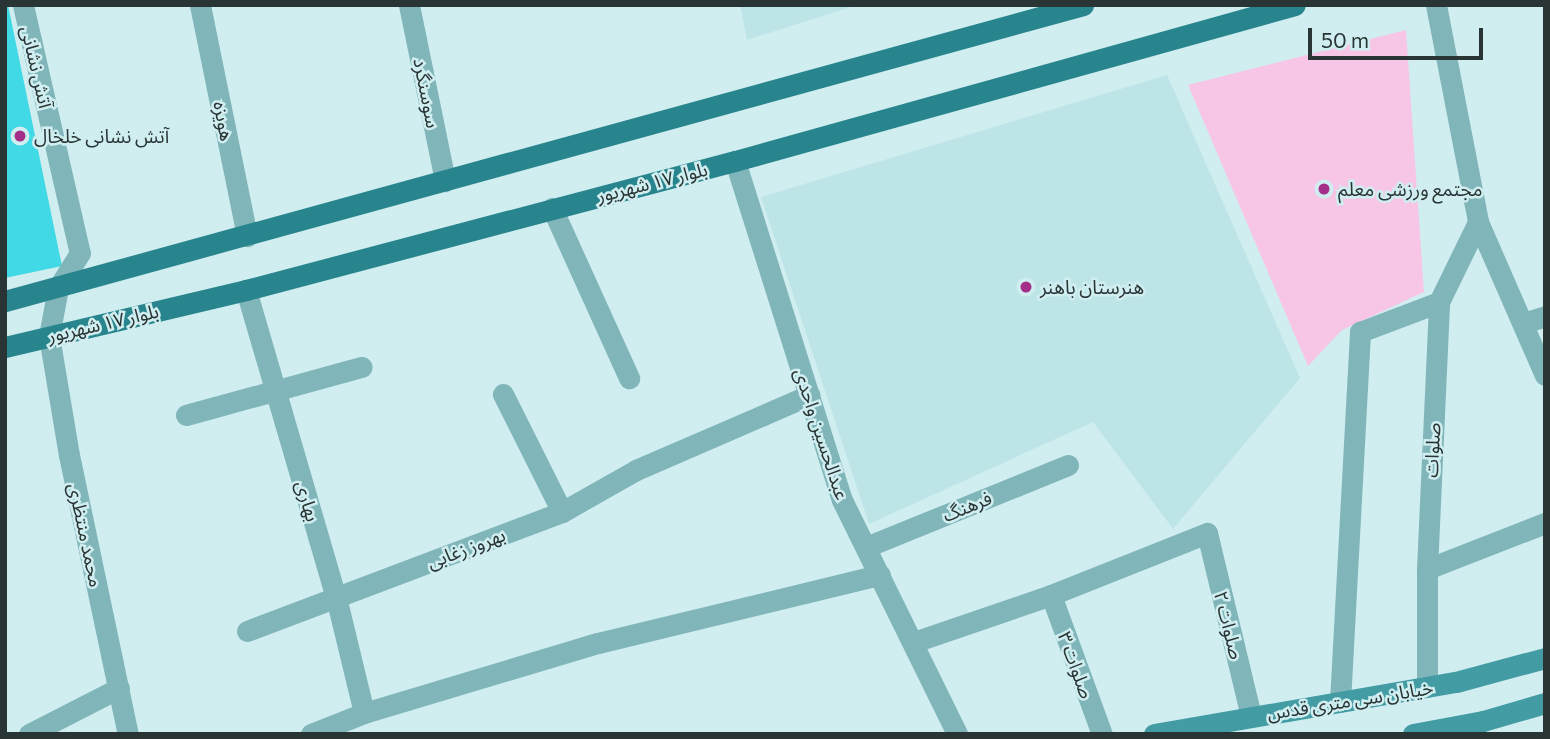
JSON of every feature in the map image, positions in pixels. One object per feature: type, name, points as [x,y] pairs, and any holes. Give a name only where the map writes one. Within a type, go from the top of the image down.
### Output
[{"type":"main road","points":[[5,301],[1083,5]]},
{"type":"main road","name":"بلوار ١٧ شهریور","points":[[5,347],[246,290],[735,161],[1295,5]]},
{"type":"main road","name":"خیابان سی متری قدس","points":[[1154,734],[1427,687],[1545,657]]},
{"type":"main road","points":[[1413,734],[1484,727],[1545,703]]},
{"type":"street","name":"آتش نشانی","points":[[23,5],[80,253],[58,288]]},
{"type":"street","name":"هویزه","points":[[200,5],[247,236]]},
{"type":"street","name":"سوسنگرد","points":[[409,5],[445,181]]},
{"type":"street","points":[[1436,5],[1478,222],[1545,375]]},
{"type":"street","name":"عبدالحسین واحدی","points":[[735,161],[842,500],[957,734]]},
{"type":"street","points":[[552,208],[629,378]]},
{"type":"street","name":"صلوات","points":[[1427,687],[1427,569],[1439,302],[1478,222]]},
{"type":"street","points":[[49,336],[58,288]]},
{"type":"street","name":"بهاری","points":[[246,290],[337,597],[364,713]]},
{"type":"street","points":[[1340,702],[1360,331],[1439,302]]},
{"type":"street","points":[[1524,323],[1545,316]]},
{"type":"street","name":"محمد منتظری","points":[[49,336],[69,455],[128,734]]},
{"type":"street","points":[[186,415],[362,367]]},
{"type":"street","points":[[503,394],[562,512]]},
{"type":"street","name":"بهروز زغابی","points":[[247,631],[562,512],[636,470],[809,395]]},
{"type":"street","name":"فرهنگ","points":[[866,547],[1068,466]]},
{"type":"street","points":[[1427,569],[1545,523]]},
{"type":"street","name":"صلوات ۲","points":[[1051,595],[1207,533],[1251,716]]},
{"type":"street","points":[[311,734],[364,713],[598,643],[880,575]]},
{"type":"street","points":[[914,642],[1051,595]]},
{"type":"street","name":"صلوات ۳","points":[[1051,595],[1102,734]]},
{"type":"street","points":[[29,734],[119,688]]},
{"type":"shaded area","points":[[740,5],[857,5],[747,40]]},
{"type":"shaded area","name":"مجتمع ورزشی معلم","points":[[1406,30],[1424,292],[1342,330],[1308,366],[1188,85]]},
{"type":"shaded area","name":"هنرستان باهنر","points":[[1167,75],[1300,378],[1173,529],[1093,422],[869,524],[761,197]]},
{"type":"building","name":"آتش نشانی خلخال","points":[[5,5],[8,5],[62,266],[5,278]]},
{"type":"place","name":"آتش نشانی خلخال","points":[[20,136]]},
{"type":"place","name":"مجتمع ورزشی معلم","points":[[1324,189]]},
{"type":"place","name":"هنرستان باهنر","points":[[1026,287]]}]
